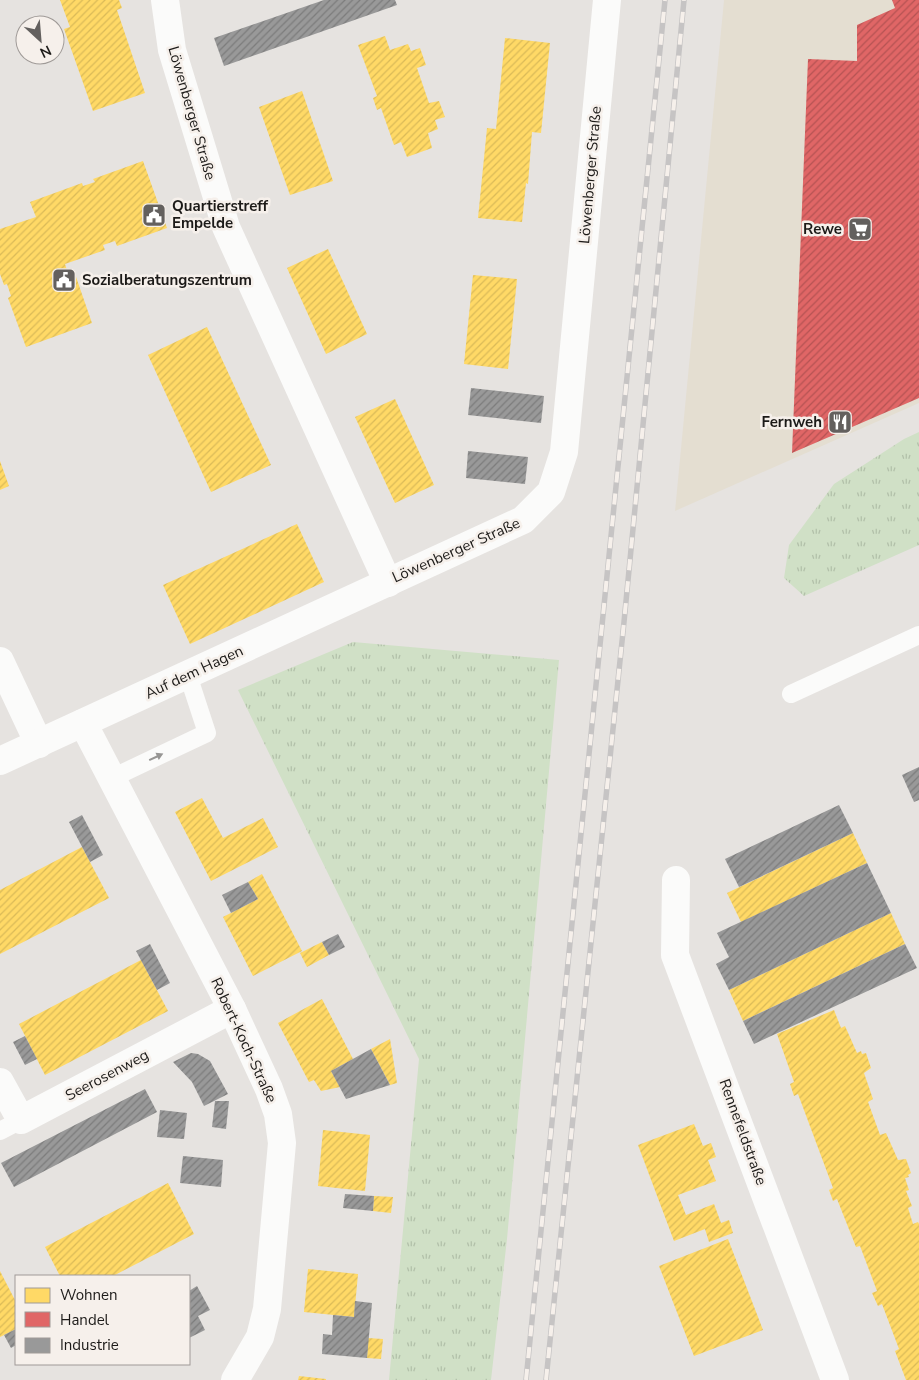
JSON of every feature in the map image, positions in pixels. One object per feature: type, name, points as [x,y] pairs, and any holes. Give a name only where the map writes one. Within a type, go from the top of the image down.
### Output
[{"type":"street","name":"Löwenberger Straße","points":[[165,0],[172,50],[226,227],[388,583],[523,520],[551,492],[564,452],[607,0]]},
{"type":"street","name":"Auf dem Hagen","points":[[0,762],[388,583]]},
{"type":"street","points":[[0,661],[39,744]]},
{"type":"street","name":"Robert-Koch-Straße","points":[[83,723],[232,1009],[269,1089],[278,1114],[282,1144],[267,1309],[260,1337],[235,1380]]},
{"type":"street","name":"Rennefeldstraße","points":[[676,880],[675,955],[836,1380]]},
{"type":"street","name":"Seerosenweg","points":[[0,1082],[11,1126],[232,1009]]},
{"type":"lane","points":[[791,694],[919,635]]},
{"type":"lane","points":[[112,778],[207,733],[188,675]]},
{"type":"shaded area","points":[[724,0],[919,0],[919,403],[675,511]]},
{"type":"green space","points":[[919,432],[919,545],[804,596],[784,578],[789,545],[834,484],[904,439]]},
{"type":"green space","points":[[353,642],[559,660],[507,1239],[491,1380],[389,1380],[419,1059],[238,690]]},
{"type":"building: Wohnen","points":[[60,0],[119,0],[122,8],[117,10],[145,93],[93,111],[65,32],[65,29],[70,27]]},
{"type":"building: Wohnen","points":[[385,36],[390,50],[408,44],[411,51],[420,48],[426,65],[417,68],[429,103],[439,101],[445,117],[435,120],[438,129],[428,133],[432,148],[407,157],[401,142],[394,145],[381,108],[377,110],[373,98],[377,96],[358,45]]},
{"type":"building: Wohnen","points":[[505,38],[550,43],[541,133],[532,132],[528,184],[526,183],[522,222],[478,218],[487,128],[496,129]]},
{"type":"building: Wohnen","points":[[302,91],[333,181],[290,195],[259,107]]},
{"type":"building: Wohnen","points":[[143,161],[167,228],[117,246],[115,241],[103,245],[105,250],[65,264],[69,276],[75,274],[92,323],[26,347],[8,298],[11,296],[7,284],[4,285],[0,274],[0,229],[36,217],[30,202],[82,183],[83,186],[95,182],[93,179]]},
{"type":"building: Wohnen","points":[[328,249],[367,334],[326,354],[287,268]]},
{"type":"building: Wohnen","points":[[473,275],[517,279],[508,369],[464,364]]},
{"type":"building: Wohnen","points":[[207,327],[271,465],[211,492],[148,355]]},
{"type":"building: Wohnen","points":[[395,399],[434,485],[395,503],[355,417]]},
{"type":"building: Wohnen","points":[[0,461],[9,486],[0,490]]},
{"type":"building: Wohnen","points":[[297,524],[324,582],[190,644],[163,585]]},
{"type":"building: Wohnen","points":[[202,798],[223,838],[263,818],[278,847],[211,881],[175,812]]},
{"type":"building: Wohnen","points":[[853,833],[867,863],[741,922],[727,893]]},
{"type":"building: Wohnen","points":[[82,847],[109,898],[0,954],[0,890]]},
{"type":"building: Wohnen","points":[[262,874],[302,951],[253,976],[223,917],[258,899],[248,882]]},
{"type":"building: Wohnen","points":[[891,913],[905,944],[743,1021],[729,990]]},
{"type":"building: Wohnen","points":[[322,942],[329,955],[307,967],[300,953]]},
{"type":"building: Wohnen","points":[[141,960],[168,1011],[45,1075],[19,1024]]},
{"type":"building: Wohnen","points":[[322,999],[353,1059],[331,1071],[340,1087],[321,1091],[314,1080],[309,1082],[278,1023]]},
{"type":"building: Wohnen","points":[[834,1010],[841,1028],[845,1026],[857,1053],[861,1051],[862,1054],[866,1053],[871,1068],[864,1073],[873,1099],[868,1102],[880,1135],[886,1133],[898,1160],[906,1159],[911,1173],[908,1175],[909,1177],[905,1178],[909,1190],[906,1191],[912,1206],[908,1208],[913,1224],[918,1222],[919,1224],[919,1380],[906,1380],[895,1351],[899,1349],[882,1304],[878,1306],[872,1293],[877,1291],[860,1246],[856,1247],[837,1199],[833,1201],[829,1190],[833,1188],[798,1094],[794,1096],[790,1084],[794,1082],[777,1034]]},
{"type":"building: Wohnen","points":[[390,1039],[397,1083],[390,1085],[371,1049]]},
{"type":"building: Wohnen","points":[[694,1124],[703,1146],[711,1143],[716,1157],[708,1160],[716,1181],[678,1195],[686,1215],[714,1204],[721,1223],[729,1220],[733,1233],[709,1242],[705,1229],[674,1241],[638,1145]]},
{"type":"building: Wohnen","points":[[323,1130],[370,1135],[365,1191],[318,1186]]},
{"type":"building: Wohnen","points":[[168,1183],[194,1234],[115,1275],[59,1275],[45,1247]]},
{"type":"building: Wohnen","points":[[374,1196],[393,1197],[391,1213],[373,1211]]},
{"type":"building: Wohnen","points":[[728,1239],[763,1330],[694,1356],[659,1266]]},
{"type":"building: Wohnen","points":[[308,1269],[358,1274],[354,1317],[304,1312]]},
{"type":"building: Wohnen","points":[[0,1271],[15,1300],[15,1330],[0,1337]]},
{"type":"building: Wohnen","points":[[368,1338],[383,1339],[381,1359],[367,1358]]},
{"type":"building: Wohnen","points":[[299,1376],[326,1379],[326,1380],[298,1380]]},
{"type":"building: Handel","name":"Rewe","points":[[892,0],[919,0],[919,398],[792,453],[808,59],[857,61],[857,25],[895,8]]},
{"type":"building: Industrie","points":[[324,0],[395,0],[397,5],[224,66],[214,38]]},
{"type":"building: Industrie","points":[[471,388],[544,396],[541,423],[468,415]]},
{"type":"building: Industrie","points":[[468,451],[528,457],[525,484],[466,478]]},
{"type":"building: Industrie","points":[[919,767],[919,800],[914,802],[902,775]]},
{"type":"building: Industrie","points":[[839,805],[853,833],[739,887],[725,859]]},
{"type":"building: Industrie","points":[[82,815],[103,855],[90,862],[69,822]]},
{"type":"building: Industrie","points":[[867,863],[891,913],[729,990],[716,964],[729,957],[717,933]]},
{"type":"building: Industrie","points":[[248,882],[258,899],[231,913],[222,895]]},
{"type":"building: Industrie","points":[[338,934],[345,947],[329,955],[322,942]]},
{"type":"building: Industrie","points":[[150,944],[170,983],[157,990],[136,951]]},
{"type":"building: Industrie","points":[[905,944],[917,968],[754,1044],[743,1021]]},
{"type":"building: Industrie","points":[[25,1036],[37,1059],[25,1065],[13,1042]]},
{"type":"building: Industrie","points":[[371,1049],[390,1085],[346,1099],[331,1071]]},
{"type":"building: Industrie","points":[[191,1053],[198,1054],[210,1061],[228,1094],[204,1106],[192,1082],[173,1062]]},
{"type":"building: Industrie","points":[[145,1089],[157,1112],[14,1187],[1,1163]]},
{"type":"building: Industrie","points":[[215,1101],[229,1101],[226,1129],[212,1127]]},
{"type":"building: Industrie","points":[[160,1110],[187,1113],[184,1139],[157,1137]]},
{"type":"building: Industrie","points":[[183,1156],[223,1160],[221,1187],[180,1183]]},
{"type":"building: Industrie","points":[[345,1194],[374,1196],[373,1211],[343,1208]]},
{"type":"building: Industrie","points":[[197,1286],[210,1310],[198,1316],[205,1330],[190,1338],[190,1290]]},
{"type":"building: Industrie","points":[[355,1301],[372,1303],[367,1358],[322,1354],[323,1334],[332,1335],[333,1315],[354,1317]]},
{"type":"building: Industrie","points":[[15,1330],[15,1346],[11,1348],[4,1335]]},
{"type":"railway","points":[[526,1380],[665,0]]},
{"type":"railway","points":[[546,1380],[624,622],[684,0]]},
{"type":"place","name":"Quartierstreff Empelde","points":[[154,215]]},
{"type":"place","name":"Rewe","points":[[860,229]]},
{"type":"place","name":"Sozialberatungszentrum","points":[[64,280]]},
{"type":"place","name":"Fernweh","points":[[840,422]]}]
